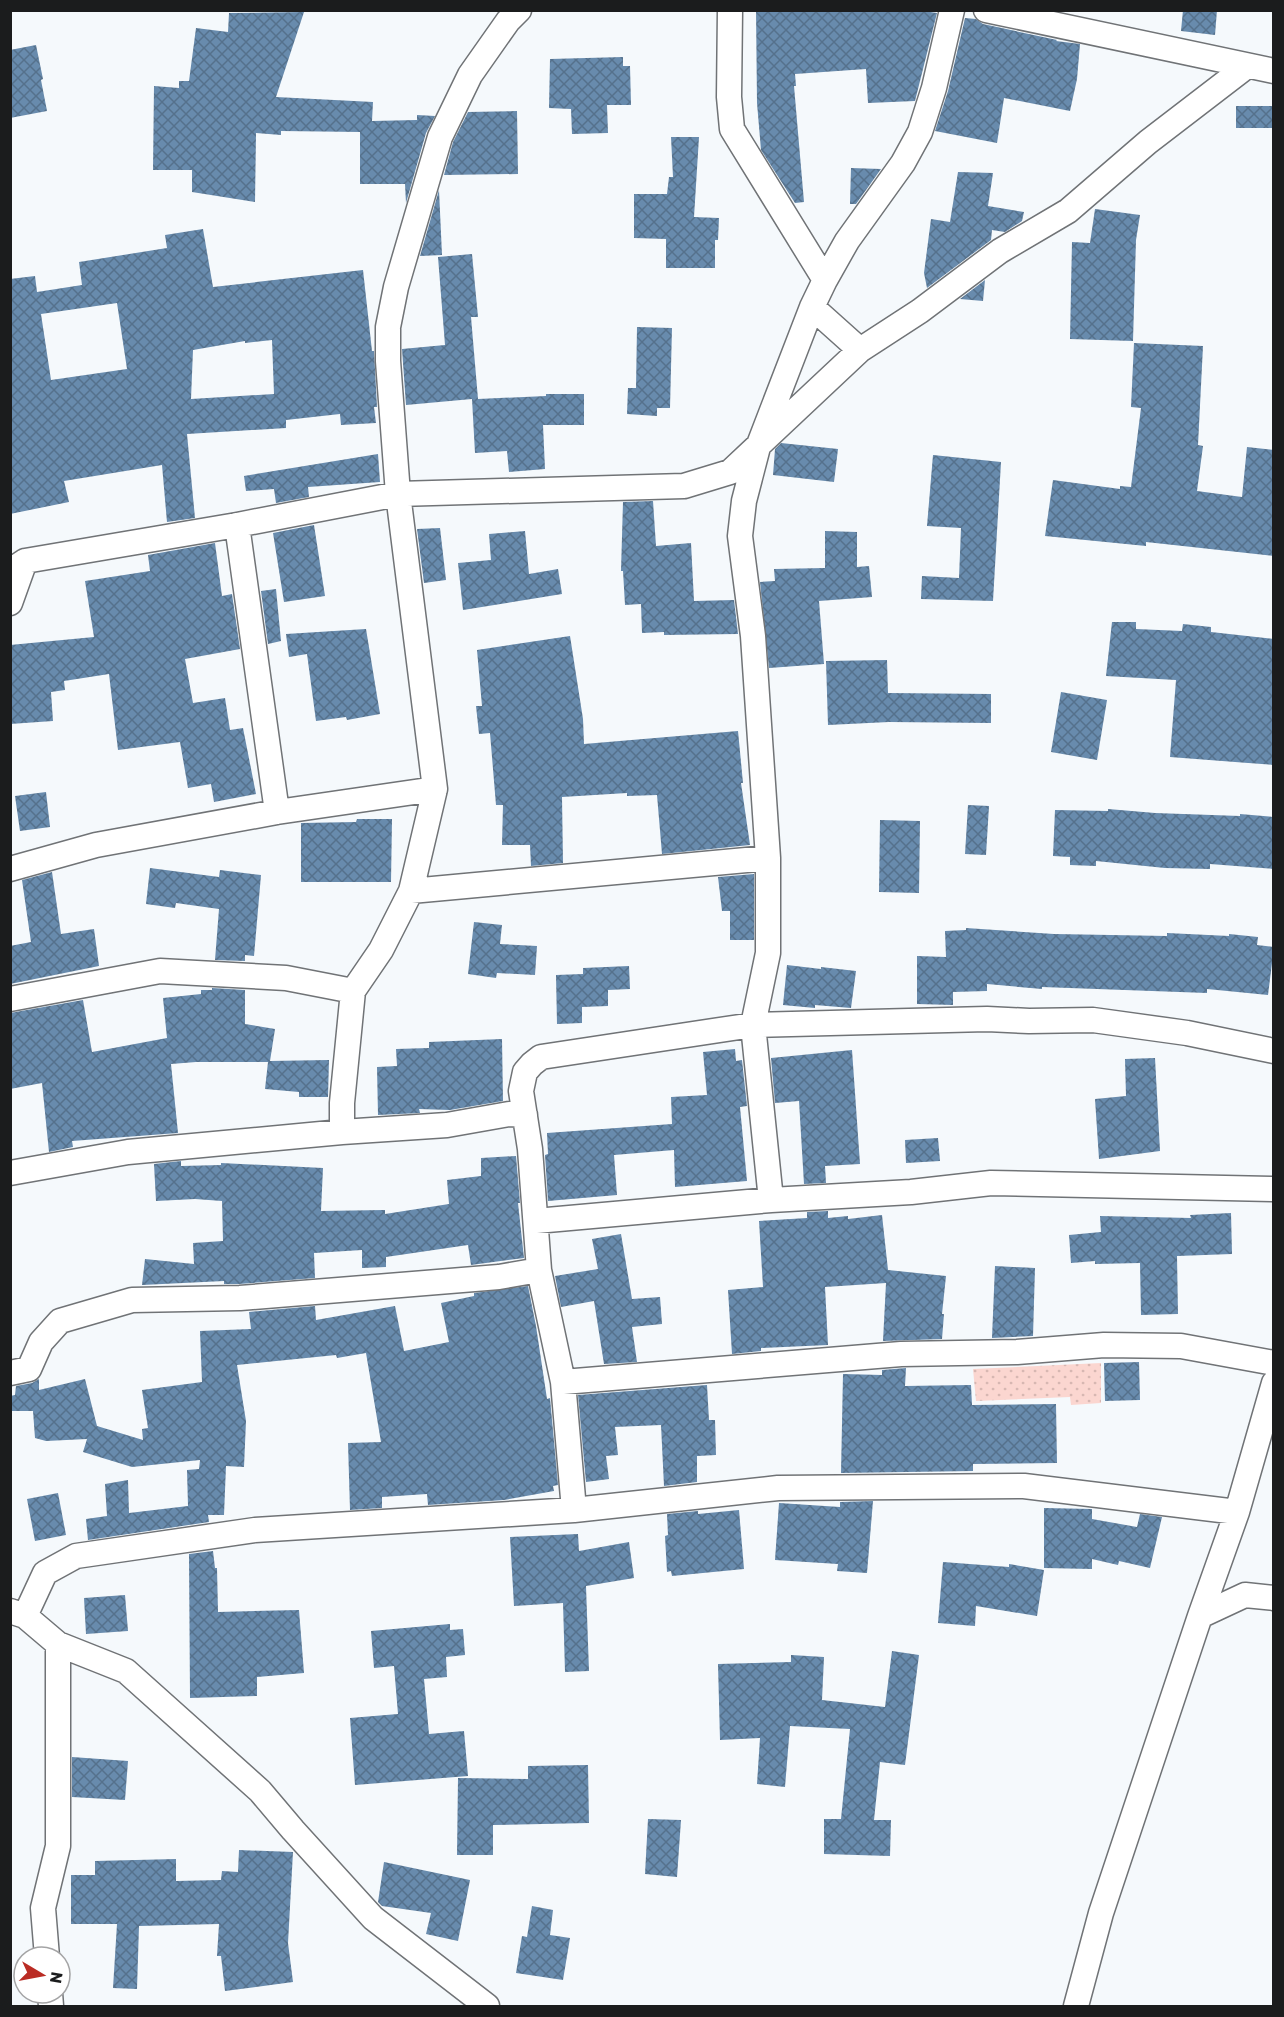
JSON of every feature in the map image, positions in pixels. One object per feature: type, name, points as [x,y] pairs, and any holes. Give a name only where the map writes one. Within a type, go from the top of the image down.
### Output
[{"type":"street","points":[[342,1132],[342,1103],[353,991],[381,950],[411,891],[435,789],[398,494],[388,361],[388,327],[396,287],[440,137],[470,75],[508,21],[519,10]]},
{"type":"street","points":[[730,10],[729,97],[732,129],[825,280]]},
{"type":"street","points":[[771,1200],[753,1025],[768,953],[768,858],[753,636],[740,536],[744,501],[758,447],[812,307],[847,241],[903,163],[920,132],[934,88],[952,10]]},
{"type":"street","points":[[986,10],[1274,71]]},
{"type":"street","points":[[10,603],[18,566],[398,494],[684,486],[730,472],[860,350],[920,311],[1000,250],[1068,212],[1148,142],[1247,66]]},
{"type":"street","points":[[812,307],[860,350]]},
{"type":"street","points":[[237,525],[277,812]]},
{"type":"street","points":[[10,869],[96,845],[277,812],[435,789]]},
{"type":"street","points":[[411,891],[768,858]]},
{"type":"street","points":[[10,999],[160,971],[286,978],[353,991]]},
{"type":"street","points":[[574,1510],[563,1383],[539,1270],[530,1149],[521,1091],[525,1072],[541,1057],[753,1025],[987,1019],[1093,1020],[1187,1033],[1274,1051]]},
{"type":"street","points":[[10,1173],[128,1152],[342,1132],[447,1125],[508,1114],[525,1115]]},
{"type":"street","points":[[536,1221],[771,1200],[911,1192],[991,1184],[1274,1189]]},
{"type":"street","points":[[10,1373],[29,1369],[41,1342],[60,1321],[132,1300],[240,1298],[499,1277],[539,1270]]},
{"type":"street","points":[[563,1383],[901,1354],[1017,1352],[1104,1345],[1181,1346],[1274,1363]]},
{"type":"street","points":[[1077,2007],[1101,1913],[1237,1512],[1274,1383]]},
{"type":"street","points":[[487,2007],[373,1918],[260,1791],[126,1671],[58,1644],[18,1614],[45,1573],[76,1556],[255,1530],[574,1510],[778,1488],[1024,1486],[1237,1512]]},
{"type":"street","points":[[1200,1616],[1245,1595],[1274,1598]]},
{"type":"street","points":[[46,1945],[43,1908],[58,1846],[58,1644]]},
{"type":"shaded area","points":[[1101,1363],[1101,1403],[1071,1405],[1070,1397],[976,1401],[973,1369]]},
{"type":"building","points":[[756,10],[917,10],[937,13],[915,101],[868,103],[866,69],[795,74],[796,86],[794,86],[804,202],[795,203],[761,150],[757,103]]},
{"type":"building","points":[[1183,10],[1217,10],[1215,35],[1181,31]]},
{"type":"building","points":[[304,12],[276,97],[373,102],[372,121],[417,120],[417,115],[435,116],[426,133],[406,203],[405,184],[360,184],[360,132],[281,131],[281,135],[256,133],[255,202],[192,192],[192,170],[153,170],[154,86],[179,88],[179,81],[189,81],[196,28],[228,32],[229,13]]},
{"type":"building","points":[[965,18],[1056,41],[1080,44],[1077,79],[1070,111],[1004,98],[997,143],[935,131],[948,91]]},
{"type":"building","points":[[36,45],[47,111],[10,118],[10,50]]},
{"type":"building","points":[[623,57],[623,66],[630,66],[631,105],[607,105],[608,133],[572,134],[571,109],[549,108],[550,59]]},
{"type":"building","points":[[1236,106],[1274,106],[1274,128],[1236,128]]},
{"type":"building","points":[[517,111],[518,174],[444,175],[453,142],[468,112]]},
{"type":"building","points":[[671,137],[699,137],[694,217],[719,218],[718,240],[715,240],[715,268],[666,268],[666,239],[634,238],[634,194],[667,194],[669,177],[673,177]]},
{"type":"building","points":[[851,168],[881,169],[856,204],[850,204]]},
{"type":"building","points":[[958,172],[993,173],[988,206],[1024,212],[1022,221],[1005,232],[992,230],[991,240],[927,288],[924,273],[931,219],[950,222]]},
{"type":"building","points":[[439,190],[442,255],[420,256]]},
{"type":"building","points":[[1095,209],[1140,215],[1136,240],[1133,341],[1070,339],[1072,242],[1090,243]]},
{"type":"building","points":[[203,229],[213,287],[363,270],[372,351],[374,351],[376,423],[341,425],[340,414],[286,420],[286,428],[187,434],[195,518],[167,522],[162,465],[64,481],[69,502],[10,514],[10,279],[35,276],[37,292],[82,285],[79,262],[167,248],[165,235]],"holes":[[[117,303],[127,369],[51,380],[41,314]],[[272,340],[274,394],[191,399],[193,350],[245,341],[245,343]]]},
{"type":"building","points":[[472,254],[478,317],[471,317],[478,399],[584,394],[584,425],[543,425],[545,469],[509,472],[507,451],[475,453],[472,399],[406,405],[402,349],[445,345],[438,257]]},
{"type":"building","points":[[985,280],[983,301],[960,299]]},
{"type":"building","points":[[637,327],[672,328],[670,408],[657,408],[657,416],[627,414],[628,388],[636,388]]},
{"type":"building","points":[[1134,343],[1203,346],[1198,445],[1203,446],[1197,491],[1242,497],[1247,447],[1274,450],[1274,556],[1146,542],[1146,546],[1045,536],[1053,480],[1120,489],[1120,486],[1131,487],[1141,408],[1131,407]]},
{"type":"building","points":[[781,443],[838,449],[834,482],[773,475],[775,449]]},
{"type":"building","points":[[378,454],[380,482],[308,487],[309,497],[276,503],[274,489],[246,491],[244,476]]},
{"type":"building","points":[[933,455],[1001,462],[993,601],[921,599],[922,576],[959,578],[961,528],[927,526]]},
{"type":"building","points":[[653,501],[656,546],[691,543],[694,601],[734,600],[738,634],[642,633],[641,604],[625,605],[623,571],[621,571],[623,502]]},
{"type":"building","points":[[314,525],[325,596],[284,602],[273,533]]},
{"type":"building","points":[[440,528],[446,580],[424,583],[417,529]]},
{"type":"building","points":[[525,531],[529,574],[558,569],[562,594],[463,610],[458,563],[491,560],[489,534]]},
{"type":"building","points":[[825,531],[857,532],[857,567],[869,566],[872,597],[819,601],[824,664],[769,668],[760,582],[775,581],[774,569],[825,568]]},
{"type":"building","points":[[215,543],[222,596],[232,594],[240,649],[185,659],[193,703],[225,698],[230,730],[243,728],[256,794],[214,802],[211,784],[188,788],[180,742],[118,750],[109,674],[64,681],[65,690],[51,692],[53,721],[10,724],[10,645],[94,637],[85,581],[150,571],[148,555]]},
{"type":"building","points":[[276,589],[281,641],[268,644],[261,591]]},
{"type":"building","points":[[1112,622],[1136,622],[1136,629],[1182,631],[1183,624],[1211,627],[1211,632],[1274,639],[1274,765],[1170,757],[1176,680],[1106,676]]},
{"type":"building","points":[[366,629],[380,714],[347,720],[346,717],[316,721],[307,654],[289,657],[286,634]]},
{"type":"building","points":[[570,636],[583,719],[584,744],[738,731],[743,783],[741,783],[750,845],[662,854],[657,795],[627,796],[627,793],[562,797],[563,863],[531,866],[530,845],[502,845],[503,805],[496,805],[490,733],[479,734],[476,706],[482,706],[477,650]]},
{"type":"building","points":[[887,660],[888,693],[991,694],[991,723],[889,722],[828,725],[826,661]]},
{"type":"building","points":[[1061,692],[1107,700],[1097,760],[1051,752]]},
{"type":"building","points":[[46,792],[50,827],[20,831],[15,796]]},
{"type":"building","points":[[968,805],[989,806],[986,855],[965,854]]},
{"type":"building","points":[[1108,809],[1274,817],[1274,869],[1210,864],[1210,869],[1165,868],[1096,861],[1096,866],[1070,865],[1070,857],[1053,856],[1055,810],[1108,811]]},
{"type":"building","points":[[357,819],[392,819],[391,882],[301,882],[301,823],[356,822]]},
{"type":"building","points":[[880,820],[920,821],[919,893],[879,892]]},
{"type":"building","points":[[150,868],[219,877],[220,870],[261,875],[254,956],[245,955],[245,961],[215,960],[219,909],[176,903],[175,908],[146,904]]},
{"type":"building","points":[[52,872],[61,934],[94,929],[99,966],[10,984],[10,946],[31,942],[22,880]]},
{"type":"building","points":[[754,874],[754,940],[730,940],[730,911],[722,911],[718,877]]},
{"type":"building","points":[[474,922],[502,925],[500,944],[537,946],[535,975],[497,973],[496,978],[468,974]]},
{"type":"building","points":[[966,928],[1054,934],[1167,936],[1167,933],[1258,937],[1257,945],[1274,947],[1268,995],[1207,989],[1207,993],[1042,987],[1042,989],[987,984],[987,991],[953,992],[953,1005],[917,1004],[917,956],[946,957],[945,931],[966,930]]},
{"type":"building","points":[[787,965],[856,971],[851,1008],[783,1005]]},
{"type":"building","points":[[629,966],[630,989],[608,990],[608,1006],[582,1007],[582,1023],[557,1024],[556,975],[583,974],[583,968]]},
{"type":"building","points":[[212,988],[245,990],[245,1024],[275,1029],[270,1061],[329,1060],[328,1097],[299,1097],[299,1092],[265,1089],[268,1062],[171,1064],[178,1133],[72,1141],[73,1147],[49,1152],[42,1083],[10,1089],[10,1013],[83,1000],[92,1052],[167,1038],[163,998],[201,994],[201,990],[212,990]]},
{"type":"building","points":[[502,1039],[503,1101],[450,1110],[419,1109],[420,1113],[378,1115],[377,1067],[397,1066],[396,1049],[429,1048],[429,1042]]},
{"type":"building","points":[[735,1049],[736,1061],[742,1060],[747,1106],[740,1107],[747,1181],[675,1187],[674,1150],[614,1155],[617,1195],[548,1201],[545,1155],[548,1154],[547,1133],[672,1124],[671,1097],[707,1095],[703,1052]]},
{"type":"building","points":[[852,1050],[860,1164],[825,1166],[826,1183],[804,1184],[799,1101],[775,1103],[771,1058]]},
{"type":"building","points":[[1155,1058],[1160,1151],[1099,1159],[1095,1099],[1126,1096],[1125,1059]]},
{"type":"building","points":[[938,1138],[940,1161],[906,1163],[905,1140]]},
{"type":"building","points":[[516,1156],[524,1258],[471,1265],[468,1245],[386,1257],[386,1267],[362,1268],[362,1250],[314,1253],[315,1278],[239,1284],[224,1284],[224,1281],[142,1285],[145,1259],[194,1264],[193,1243],[223,1241],[222,1201],[195,1199],[156,1201],[154,1164],[181,1161],[181,1166],[221,1165],[221,1163],[323,1168],[321,1211],[385,1210],[385,1214],[449,1204],[447,1180],[481,1176],[481,1158]]},
{"type":"building","points":[[828,1211],[828,1218],[848,1216],[848,1219],[882,1215],[888,1270],[946,1276],[942,1339],[883,1341],[886,1283],[825,1287],[828,1345],[761,1348],[761,1351],[732,1354],[728,1290],[763,1287],[759,1221],[807,1218],[807,1212]]},
{"type":"building","points":[[1231,1213],[1232,1254],[1177,1256],[1178,1314],[1141,1315],[1140,1263],[1095,1264],[1095,1261],[1071,1263],[1069,1235],[1101,1232],[1100,1216],[1191,1218],[1190,1215]]},
{"type":"building","points":[[621,1234],[632,1299],[660,1297],[662,1324],[632,1327],[637,1362],[604,1364],[594,1301],[561,1307],[555,1276],[598,1269],[592,1239]]},
{"type":"building","points":[[995,1266],[1035,1268],[1033,1336],[992,1338]]},
{"type":"building","points":[[528,1286],[547,1399],[550,1398],[558,1485],[553,1486],[554,1491],[504,1500],[428,1505],[427,1494],[382,1497],[382,1508],[350,1510],[348,1443],[381,1442],[366,1353],[337,1358],[336,1355],[237,1365],[246,1421],[244,1467],[226,1466],[224,1515],[208,1515],[209,1522],[88,1540],[86,1519],[107,1516],[105,1484],[128,1480],[129,1513],[188,1506],[187,1470],[199,1469],[200,1460],[132,1467],[83,1452],[87,1439],[46,1441],[35,1438],[33,1411],[10,1411],[10,1396],[15,1395],[16,1386],[39,1379],[39,1390],[85,1379],[97,1426],[143,1440],[142,1429],[148,1428],[142,1390],[202,1382],[200,1331],[251,1329],[249,1312],[315,1306],[316,1320],[395,1306],[404,1351],[449,1342],[441,1303],[474,1296],[474,1293]]},
{"type":"building","points":[[1139,1362],[1140,1400],[1105,1401],[1104,1363]]},
{"type":"building","points":[[906,1368],[905,1386],[971,1385],[972,1405],[1056,1404],[1057,1463],[973,1464],[973,1471],[841,1473],[843,1374],[882,1375],[882,1370]]},
{"type":"building","points":[[707,1385],[709,1420],[715,1420],[716,1455],[697,1456],[697,1482],[664,1486],[661,1425],[615,1427],[618,1455],[606,1456],[609,1479],[586,1482],[578,1395]]},
{"type":"building","points":[[58,1493],[66,1535],[35,1541],[27,1499]]},
{"type":"building","points":[[873,1501],[867,1573],[837,1571],[838,1564],[775,1560],[779,1503],[840,1507],[840,1502]]},
{"type":"building","points":[[1044,1508],[1092,1509],[1092,1519],[1137,1527],[1140,1514],[1162,1517],[1150,1568],[1119,1561],[1118,1565],[1092,1559],[1092,1569],[1044,1568]]},
{"type":"building","points":[[739,1510],[744,1569],[672,1576],[671,1571],[667,1572],[665,1536],[668,1535],[667,1514]]},
{"type":"building","points":[[578,1534],[579,1551],[629,1542],[634,1578],[586,1586],[589,1671],[565,1672],[563,1603],[514,1606],[510,1537]]},
{"type":"building","points":[[213,1551],[215,1568],[217,1568],[218,1612],[299,1610],[304,1673],[257,1677],[257,1696],[190,1698],[189,1554]]},
{"type":"building","points":[[943,1562],[1009,1567],[1009,1564],[1044,1570],[1037,1616],[976,1606],[975,1626],[938,1623]]},
{"type":"building","points":[[125,1595],[128,1631],[86,1634],[84,1598]]},
{"type":"building","points":[[450,1624],[450,1630],[463,1629],[465,1655],[446,1657],[447,1677],[424,1679],[429,1734],[464,1731],[468,1776],[355,1785],[350,1718],[398,1714],[394,1666],[374,1668],[371,1631]]},
{"type":"building","points":[[892,1651],[919,1655],[905,1765],[880,1762],[874,1820],[891,1820],[890,1856],[824,1854],[824,1819],[841,1819],[850,1729],[790,1726],[785,1787],[757,1784],[760,1738],[720,1740],[718,1664],[791,1662],[791,1655],[824,1657],[822,1700],[885,1707]]},
{"type":"building","points":[[72,1757],[128,1761],[125,1800],[72,1797]]},
{"type":"building","points":[[588,1765],[589,1823],[493,1825],[493,1855],[457,1855],[458,1778],[528,1779],[528,1766]]},
{"type":"building","points":[[648,1819],[681,1820],[677,1877],[645,1874]]},
{"type":"building","points":[[239,1850],[293,1852],[288,1943],[293,1982],[225,1991],[221,1956],[217,1956],[219,1924],[139,1926],[137,1989],[113,1988],[117,1924],[71,1924],[71,1875],[95,1875],[95,1861],[176,1859],[176,1881],[221,1880],[222,1871],[238,1872]]},
{"type":"building","points":[[384,1862],[470,1880],[458,1941],[426,1934],[431,1913],[382,1906],[378,1902]]},
{"type":"building","points":[[532,1906],[553,1910],[550,1935],[570,1938],[563,1980],[516,1973],[522,1936],[527,1937]]}]
